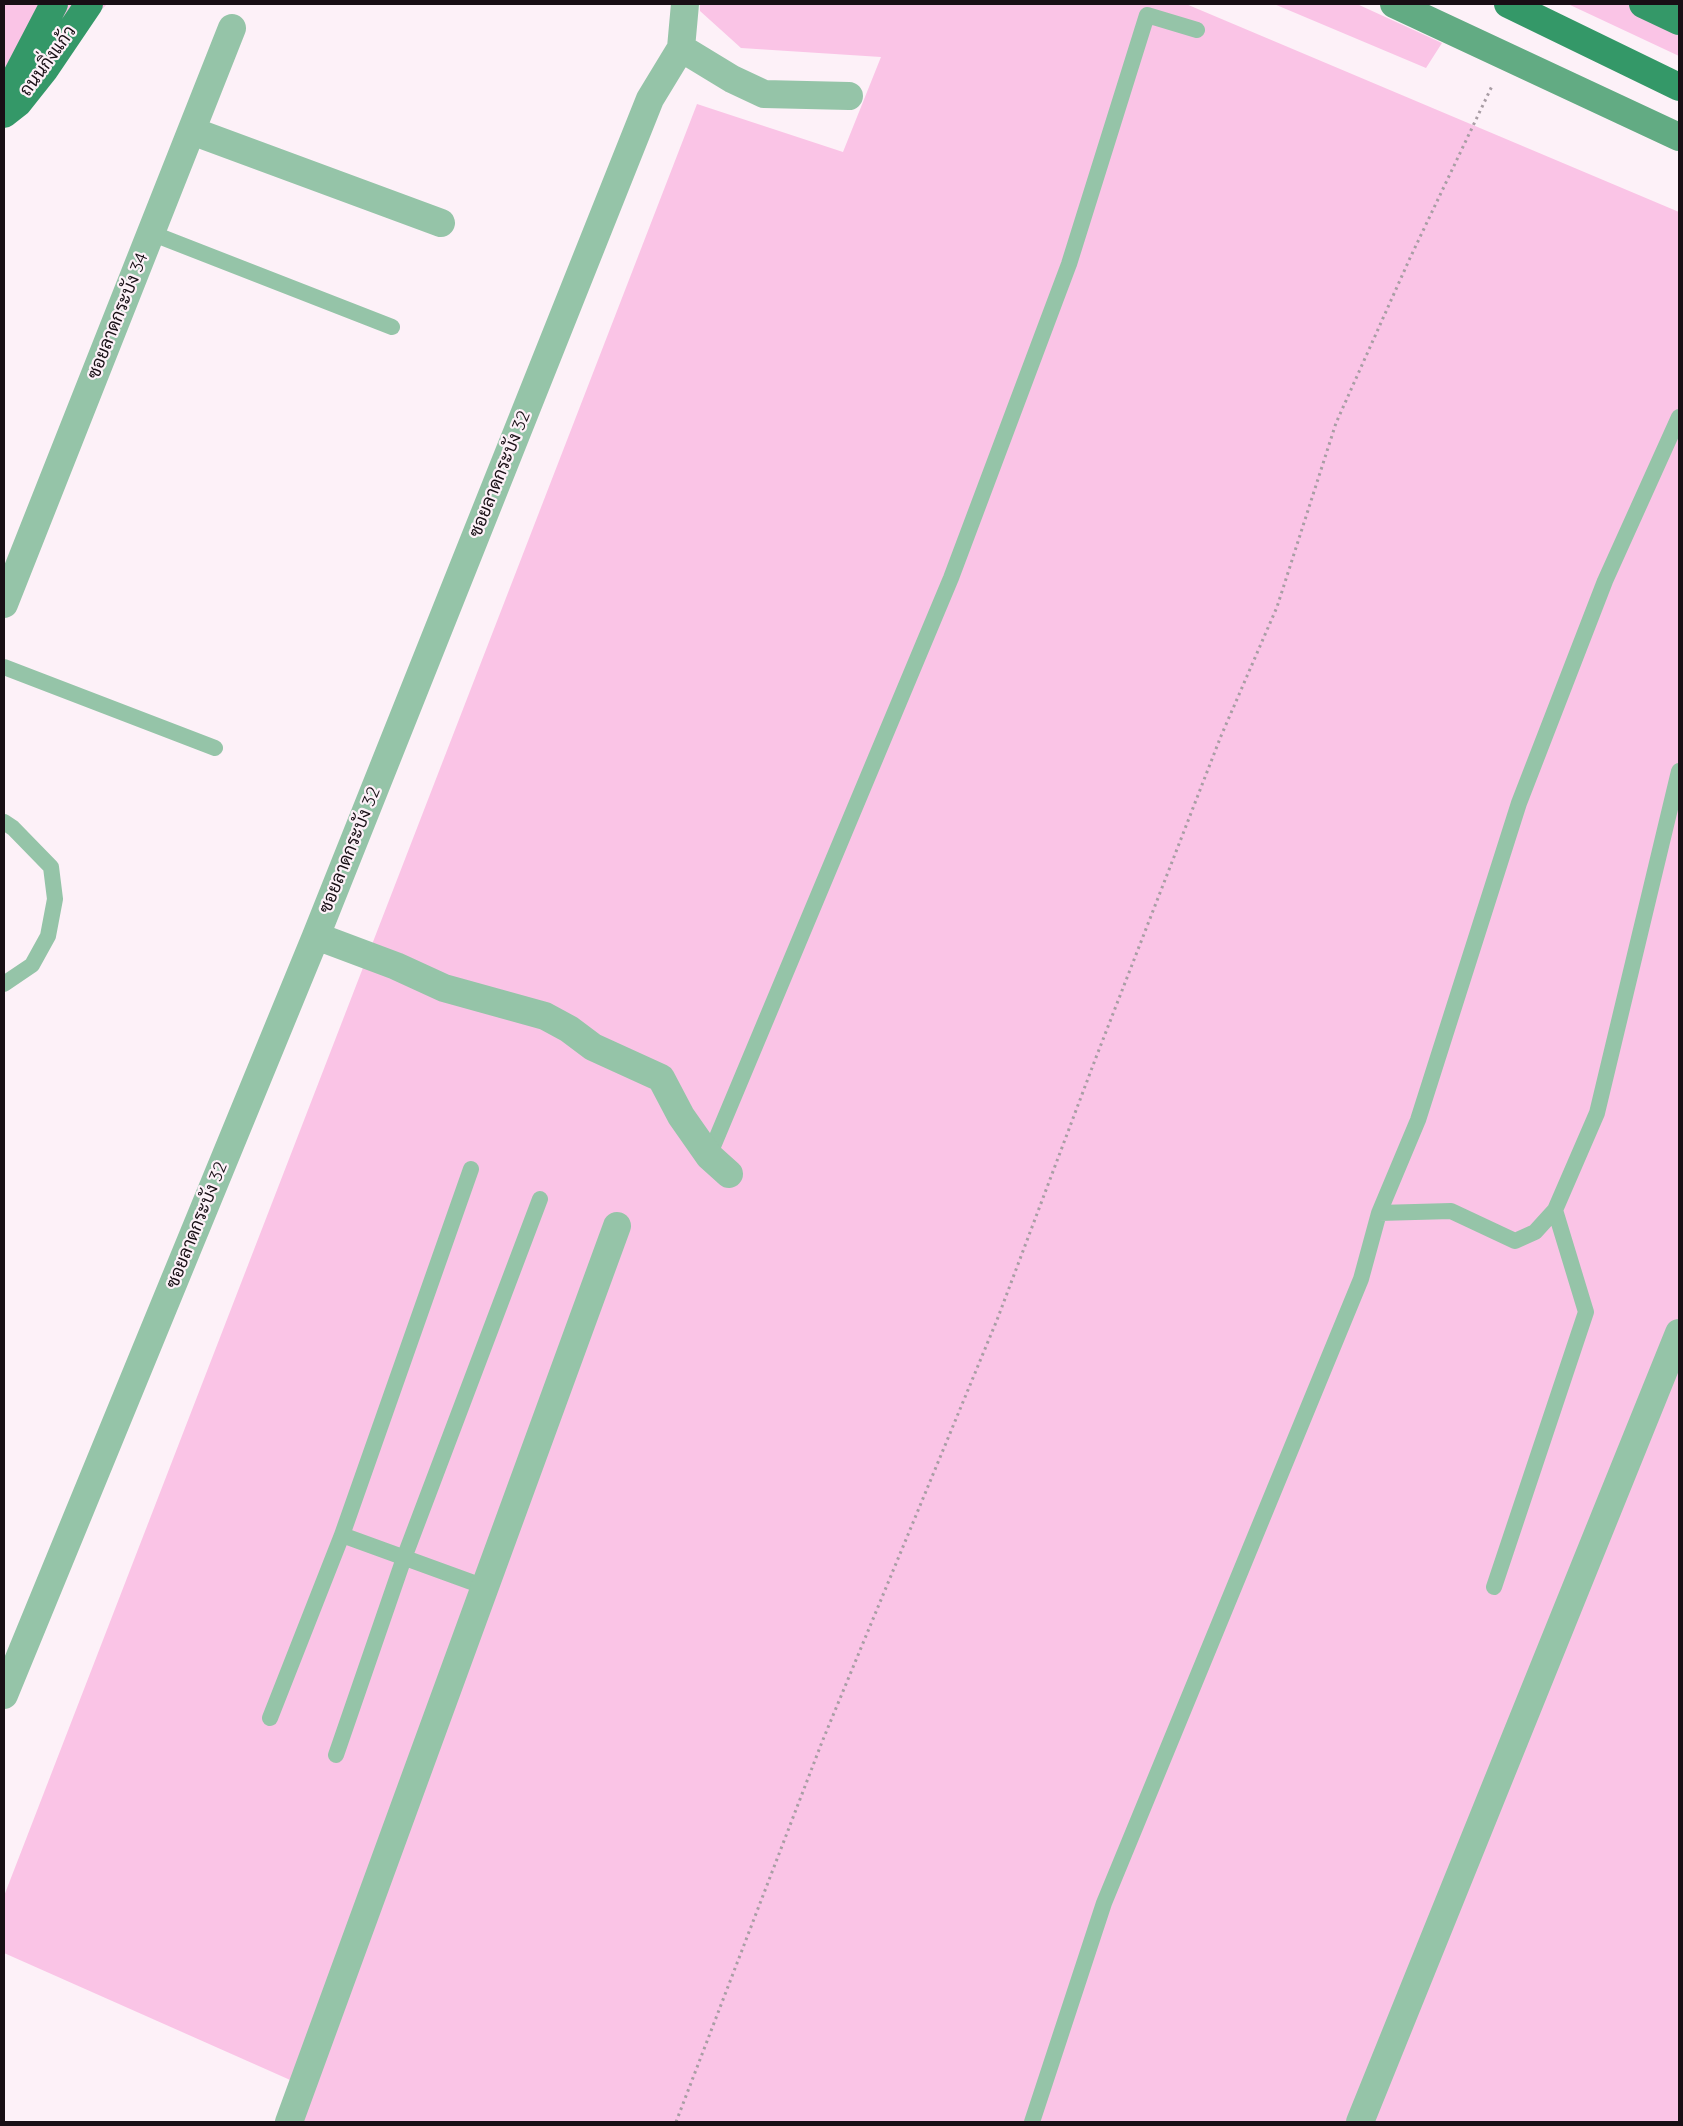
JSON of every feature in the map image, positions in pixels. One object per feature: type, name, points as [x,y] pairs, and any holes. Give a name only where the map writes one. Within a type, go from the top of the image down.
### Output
[{"type":"main road","points":[[4,100],[54,4]]},
{"type":"main road","name":"ถนนกิ่งแก้ว","points":[[4,114],[18,103],[45,69],[89,4]]},
{"type":"main road","points":[[1394,4],[1679,137]]},
{"type":"main road","points":[[1508,4],[1679,86]]},
{"type":"main road","points":[[1643,4],[1679,21]]},
{"type":"street","name":"ซอยลาดกระบัง 32","points":[[4,1695],[316,936],[650,99],[681,48],[685,4]]},
{"type":"street","name":"ซอยลาดกระบัง 34","points":[[4,604],[232,28]]},
{"type":"street","points":[[681,48],[732,79],[764,94],[849,96]]},
{"type":"street","points":[[192,131],[441,223]]},
{"type":"street","points":[[316,936],[396,966],[444,988],[545,1016],[569,1028],[593,1047],[662,1078],[681,1116],[709,1156],[729,1174]]},
{"type":"street","points":[[289,2122],[617,1226]]},
{"type":"street","points":[[1360,2122],[1679,1333]]},
{"type":"lane","points":[[709,1156],[951,578],[1069,264],[1147,15],[1197,30]]},
{"type":"lane","points":[[151,233],[392,327]]},
{"type":"lane","points":[[1032,2122],[1104,1903],[1361,1279],[1380,1213],[1418,1120],[1519,803],[1604,581],[1679,417]]},
{"type":"lane","points":[[4,667],[215,748]]},
{"type":"lane","points":[[1380,1213],[1451,1211],[1515,1242],[1535,1232],[1555,1210],[1597,1113],[1679,771]]},
{"type":"lane","points":[[4,822],[13,828],[51,867],[56,899],[48,936],[32,965],[4,984]]},
{"type":"lane","points":[[270,1718],[342,1535],[471,1169]]},
{"type":"lane","points":[[336,1754],[404,1558],[540,1199]]},
{"type":"lane","points":[[1494,1587],[1586,1312],[1555,1210]]},
{"type":"lane","points":[[342,1535],[485,1587]]},
{"type":"path","points":[[676,2122],[822,1742],[997,1320],[1095,1060],[1221,736],[1277,607],[1336,423],[1410,258],[1506,56]]},
{"type":"shaded area","points":[[4,4],[107,4],[4,111]]},
{"type":"shaded area","points":[[700,4],[1186,4],[1679,212],[1679,2122],[296,2122],[306,2087],[4,1953],[4,1896],[697,104],[843,152],[881,57],[741,48],[700,11]]},
{"type":"shaded area","points":[[1274,4],[1357,4],[1442,43],[1426,68]]},
{"type":"shaded area","points":[[1568,4],[1679,4],[1679,56]]}]
